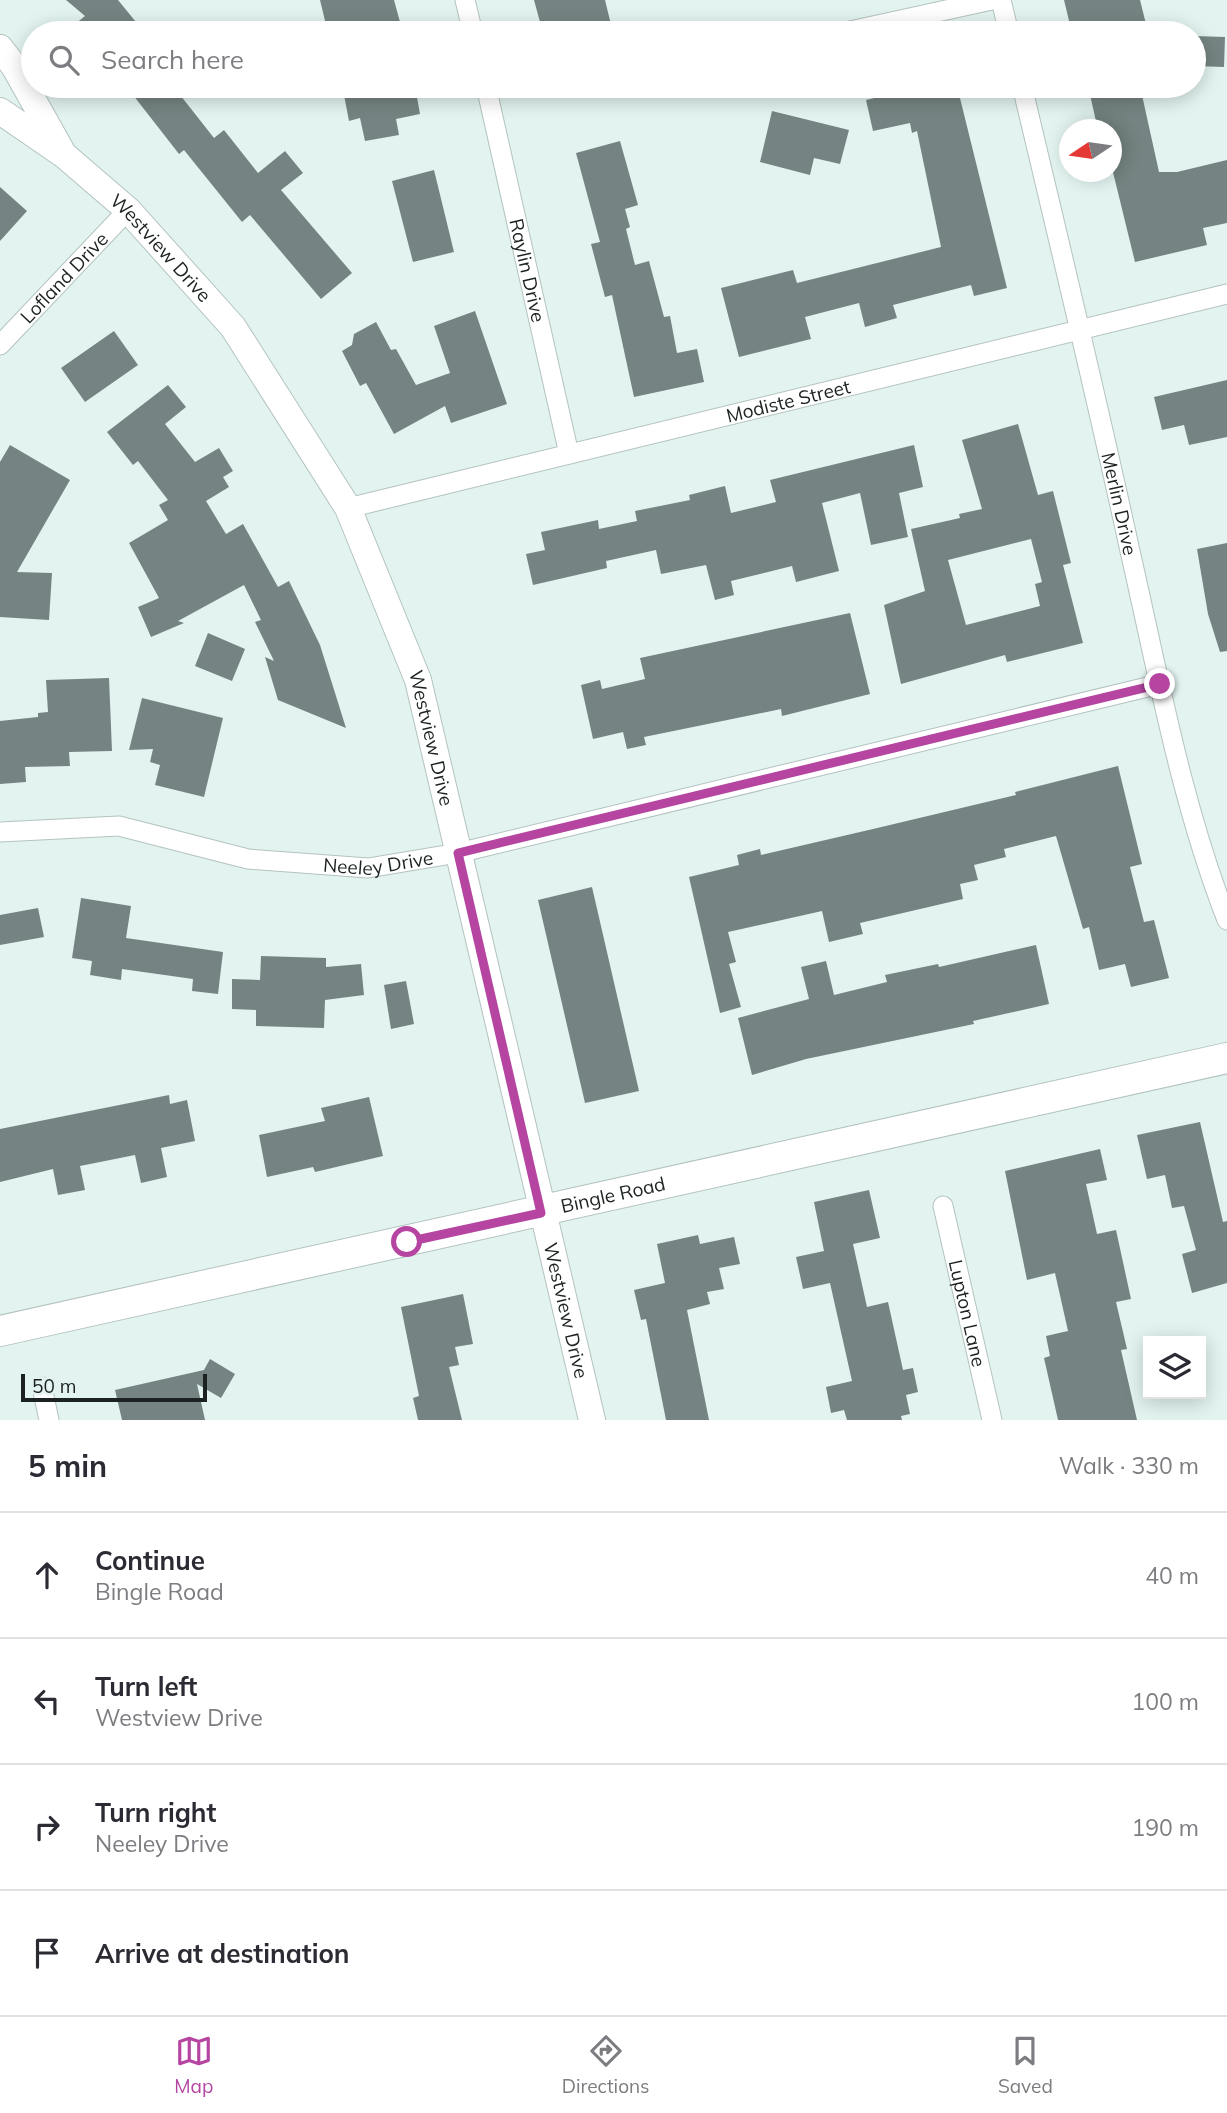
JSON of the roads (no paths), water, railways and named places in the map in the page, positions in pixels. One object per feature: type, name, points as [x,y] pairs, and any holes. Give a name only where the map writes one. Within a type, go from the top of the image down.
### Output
[{"type":"main road","name":"Westview Drive","points":[[0,48],[21,78]]},
{"type":"main road","name":"Westview Drive","points":[[32,98],[64,155]]},
{"type":"main road","name":"Westview Drive","points":[[0,111],[64,155],[128,210],[233,327],[348,508],[418,680],[541,1213],[592,1420]]},
{"type":"main road","name":"Bingle Road","points":[[0,1331],[541,1213],[1227,1058]]},
{"type":"street","points":[[465,0],[470,21]]},
{"type":"street","points":[[896,21],[992,0]]},
{"type":"street","points":[[1001,0],[1006,21]]},
{"type":"street","name":"Raylin Drive","points":[[489,98],[569,454]]},
{"type":"street","name":"Merlin Drive","points":[[1025,98],[1081,329],[1160,684],[1209,873],[1227,920]]},
{"type":"street","name":"Lofland Drive","points":[[0,345],[128,210]]},
{"type":"street","name":"Modiste Street","points":[[348,508],[1227,295]]},
{"type":"street","name":"Neeley Drive","points":[[0,832],[119,826],[248,859],[368,868],[458,853],[1160,684]]},
{"type":"street","name":"Lupton Lane","points":[[943,1206],[992,1420]]},
{"type":"street","points":[[42,1387],[50,1420]]}]
